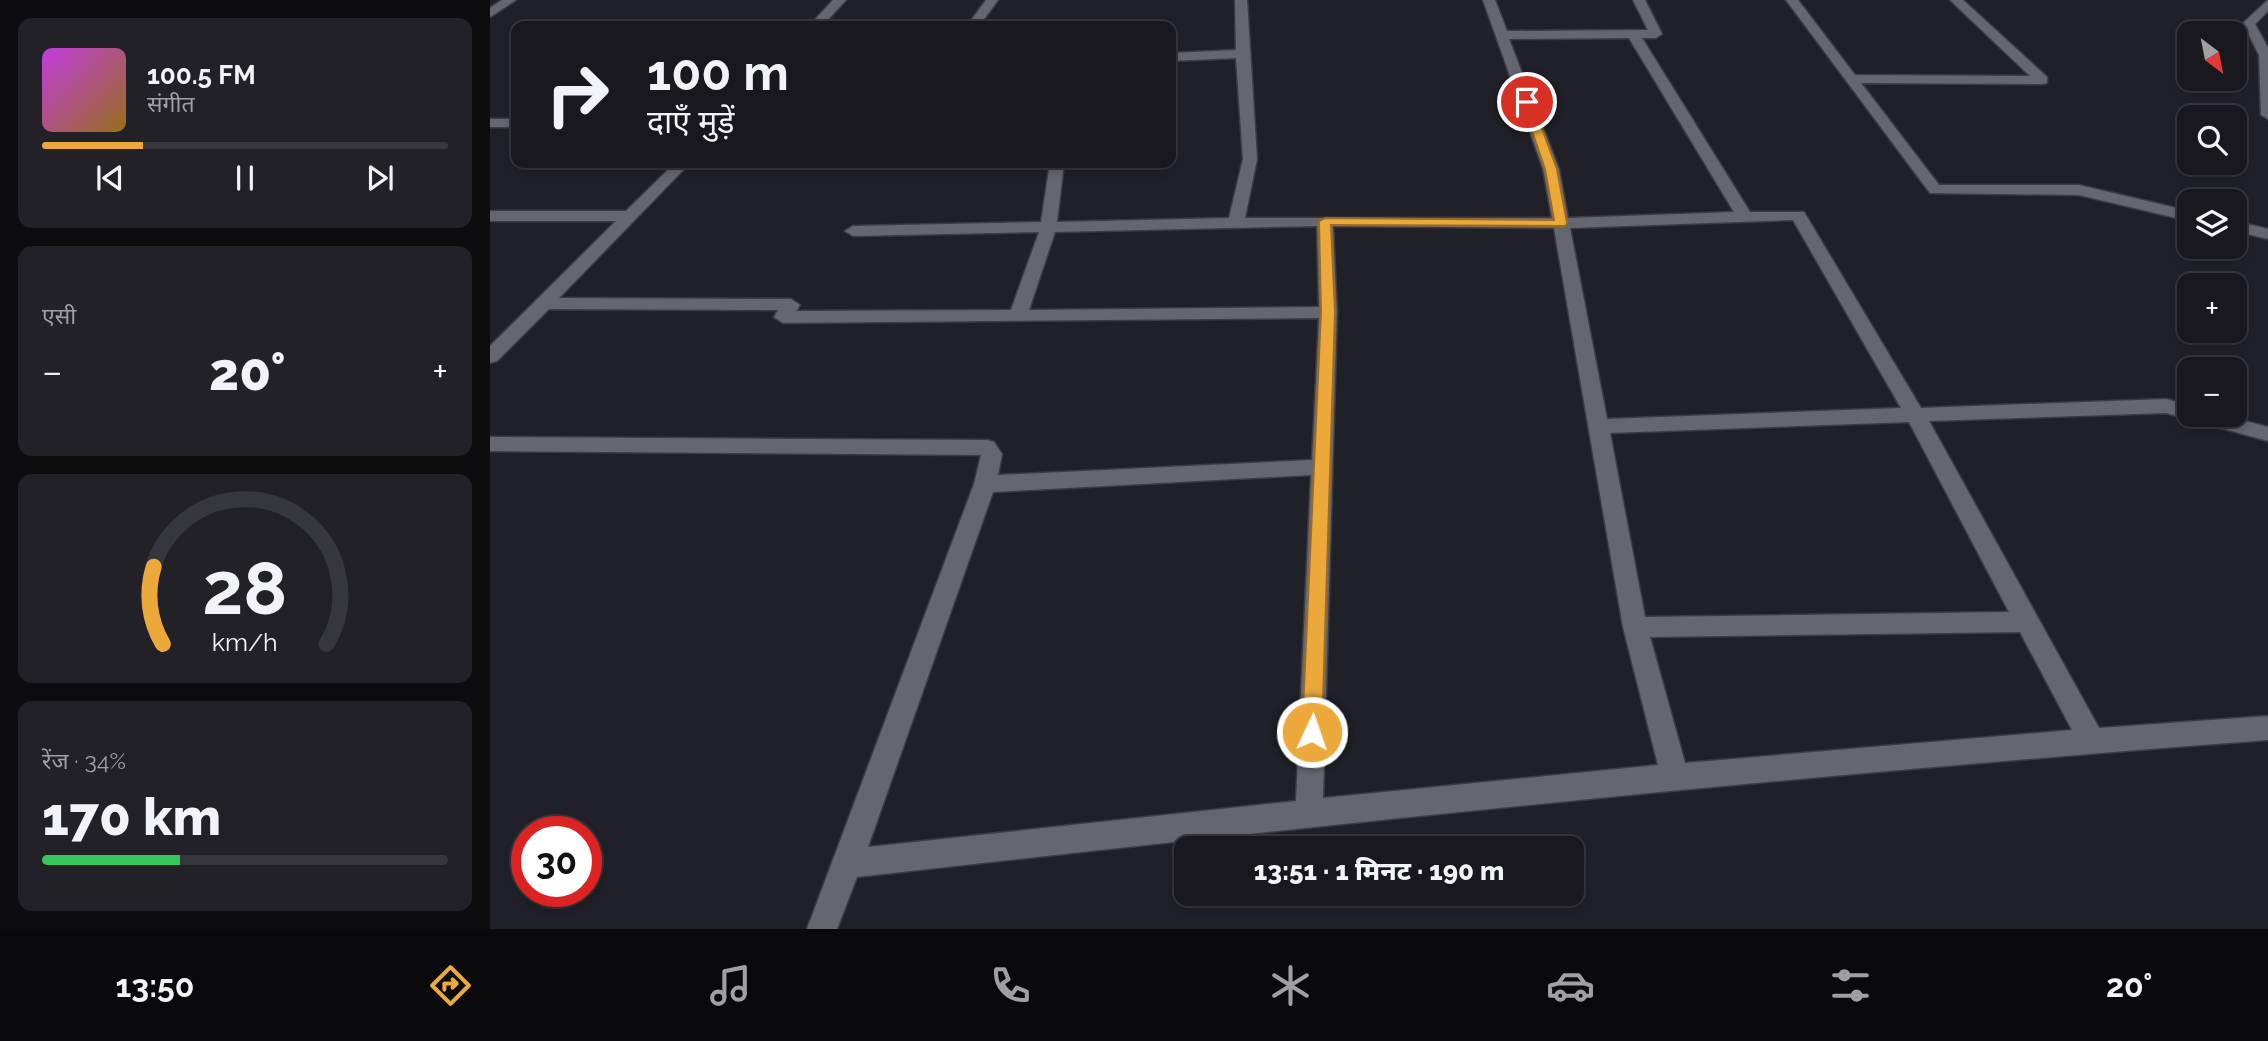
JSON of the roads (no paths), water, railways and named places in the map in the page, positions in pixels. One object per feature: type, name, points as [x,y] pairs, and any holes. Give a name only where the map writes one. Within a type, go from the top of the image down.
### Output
[{"type":"street","points":[[490,13],[510,0]]},
{"type":"street","points":[[820,21],[840,0]]},
{"type":"street","points":[[977,21],[992,0]]},
{"type":"street","points":[[1236,224],[1251,159],[1242,54],[1241,0]]},
{"type":"street","points":[[1489,0],[1551,169],[1635,627],[1675,778]]},
{"type":"street","points":[[1502,35],[1656,34],[1639,0]]},
{"type":"street","points":[[1792,0],[1935,190],[2079,190],[2177,213]]},
{"type":"street","points":[[1852,79],[2042,80],[1956,0]]},
{"type":"street","points":[[2268,4],[2249,23],[2265,55],[2268,115]]},
{"type":"street","points":[[1633,34],[1745,217]]},
{"type":"street","points":[[1176,57],[1242,54]]},
{"type":"street","points":[[490,123],[511,123]]},
{"type":"street","points":[[494,350],[678,168]]},
{"type":"street","points":[[1018,316],[1048,229],[1056,168]]},
{"type":"street","points":[[853,231],[1048,229],[1325,221],[1561,223],[1798,215],[1915,415],[2091,740]]},
{"type":"street","points":[[490,216],[631,216]]},
{"type":"street","points":[[1309,812],[1324,467],[1328,312],[1325,221]]},
{"type":"street","points":[[2247,229],[2268,234]]},
{"type":"street","points":[[544,303],[791,305],[783,317],[1328,312]]},
{"type":"street","points":[[1600,426],[2166,406],[2177,409]]},
{"type":"street","points":[[2242,427],[2268,434]]},
{"type":"street","points":[[490,444],[987,447],[992,454],[985,484],[822,929]]},
{"type":"street","points":[[985,484],[1324,467]]},
{"type":"street","points":[[1635,627],[2026,622]]},
{"type":"street","points":[[848,864],[1309,812],[2091,740],[2268,727]]}]
